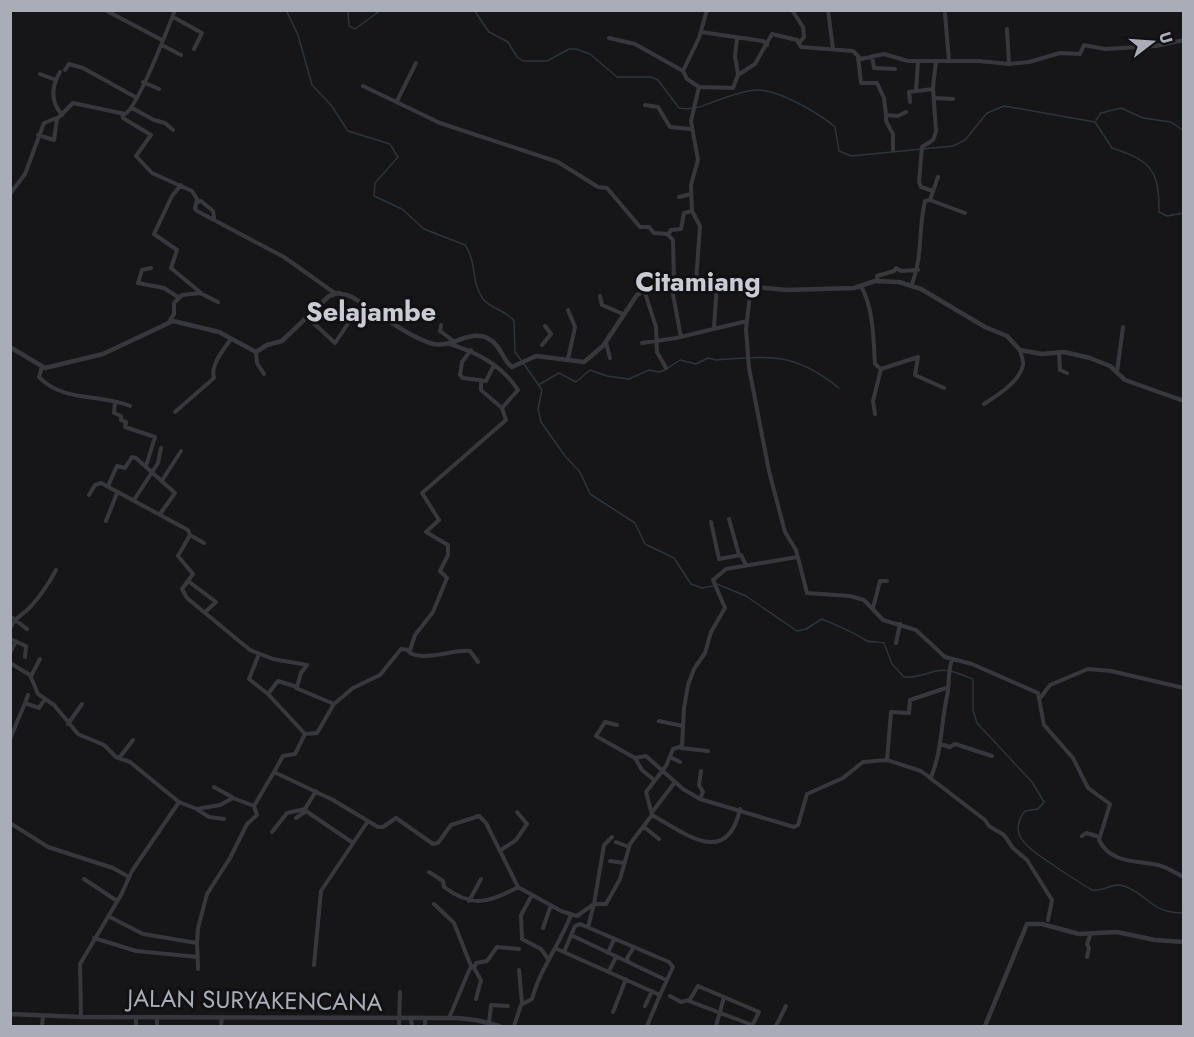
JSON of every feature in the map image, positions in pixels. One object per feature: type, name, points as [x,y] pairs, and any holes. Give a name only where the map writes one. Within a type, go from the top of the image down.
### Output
[{"type":"street","points":[[105,10],[182,55]]},
{"type":"street","points":[[10,194],[25,174],[44,123],[62,115],[75,103],[122,113],[127,113],[132,108],[175,10]]},
{"type":"street","points":[[683,71],[701,32],[706,10]]},
{"type":"street","points":[[792,10],[805,30],[804,37],[798,43]]},
{"type":"street","points":[[828,10],[833,49]]},
{"type":"street","points":[[945,14],[949,61]]},
{"type":"street","points":[[173,16],[202,34],[194,49]]},
{"type":"street","points":[[1007,29],[1009,64]]},
{"type":"street","points":[[701,32],[763,41],[767,45]]},
{"type":"street","points":[[738,75],[755,64],[772,34],[795,39],[801,47],[853,51],[858,57],[861,82],[877,83],[884,98],[886,121],[893,134],[893,150]]},
{"type":"street","points":[[609,38],[634,44],[683,71],[690,82],[699,87],[732,89],[738,75],[735,56],[737,38]]},
{"type":"street","points":[[858,57],[889,55],[900,60],[1009,64],[1029,62],[1060,53],[1080,54],[1084,45],[1105,49],[1156,46],[1184,40]]},
{"type":"street","points":[[872,56],[874,68],[895,69]]},
{"type":"street","points":[[916,91],[918,61]]},
{"type":"street","points":[[933,191],[921,187],[920,182],[922,147],[933,140],[936,132],[933,89],[936,61]]},
{"type":"street","points":[[397,101],[416,63]]},
{"type":"street","points":[[62,115],[53,102],[56,80],[69,64],[83,68],[137,98]]},
{"type":"street","points":[[40,74],[56,80]]},
{"type":"street","points":[[143,82],[159,89]]},
{"type":"street","points":[[363,86],[440,123],[558,162],[598,188],[607,188],[640,227],[668,236],[674,242],[673,283],[681,337]]},
{"type":"street","points":[[696,282],[700,226],[692,211],[691,194],[698,160],[691,129],[691,115],[699,87]]},
{"type":"street","points":[[910,102],[908,93],[933,89]]},
{"type":"street","points":[[934,98],[953,99]]},
{"type":"street","points":[[645,105],[658,107],[670,127],[691,129]]},
{"type":"street","points":[[132,108],[154,120],[165,123],[173,130]]},
{"type":"street","points":[[886,115],[898,116],[906,112]]},
{"type":"street","points":[[122,113],[123,118],[151,135],[137,157],[157,176],[192,191],[197,202],[195,209],[197,211],[214,218],[292,262],[336,294],[350,296],[429,342],[471,350],[494,365],[518,390],[502,408]]},
{"type":"street","points":[[38,135],[54,140],[57,118]]},
{"type":"street","points":[[930,200],[938,177]]},
{"type":"street","points":[[181,185],[172,196],[154,234],[177,250],[171,268],[201,293],[218,302]]},
{"type":"street","points":[[679,197],[691,194]]},
{"type":"street","points":[[910,288],[918,270],[922,211],[925,201],[930,200],[965,213]]},
{"type":"street","points":[[197,202],[201,201],[213,211],[214,218]]},
{"type":"street","points":[[668,236],[671,230],[681,228],[684,212],[692,211]]},
{"type":"street","points":[[151,268],[142,270],[138,283],[164,288],[178,297],[201,293]]},
{"type":"street","points":[[878,281],[877,276],[895,271],[896,268],[901,271],[918,270]]},
{"type":"street","points":[[448,344],[471,336],[485,337],[498,347],[510,366],[536,356],[587,362],[606,343],[623,314],[644,290],[673,283],[696,282],[787,290],[861,286],[878,281],[902,283],[910,288],[917,288],[985,327],[1006,336],[1020,350],[1023,361],[1006,388],[984,404]]},
{"type":"street","points":[[714,328],[717,284]]},
{"type":"street","points":[[750,286],[747,321],[749,357],[769,471],[785,532],[796,550],[808,595],[856,597],[867,602],[884,620],[913,628],[938,652],[1029,688],[1041,697]]},
{"type":"street","points":[[861,286],[866,295],[873,327],[875,363],[881,369]]},
{"type":"street","points":[[644,290],[656,327],[657,352],[666,368]]},
{"type":"street","points":[[256,352],[267,345],[282,341],[328,297],[336,294]]},
{"type":"street","points":[[600,296],[603,305],[623,314]]},
{"type":"street","points":[[10,347],[42,367],[103,354],[128,344],[168,322],[174,314],[173,305],[178,297]]},
{"type":"street","points":[[568,310],[574,327],[568,359]]},
{"type":"street","points":[[307,317],[336,343],[349,322]]},
{"type":"street","points":[[168,322],[181,321],[215,330],[256,352]]},
{"type":"street","points":[[642,343],[681,337],[747,321]]},
{"type":"street","points":[[441,325],[441,333],[454,342]]},
{"type":"street","points":[[542,345],[551,334],[545,326]]},
{"type":"street","points":[[1117,372],[1123,327]]},
{"type":"street","points":[[175,412],[214,378],[212,372],[219,355],[232,338]]},
{"type":"street","points":[[606,343],[610,358]]},
{"type":"street","points":[[471,350],[462,362],[460,375],[486,381],[494,365]]},
{"type":"street","points":[[1020,350],[1041,354],[1059,351],[1102,362],[1128,381],[1184,401]]},
{"type":"street","points":[[1059,351],[1060,370],[1067,373]]},
{"type":"street","points":[[256,352],[257,363],[264,374]]},
{"type":"street","points":[[881,369],[918,357],[915,375],[945,387]]},
{"type":"street","points":[[42,367],[39,377],[48,384],[79,397],[130,406]]},
{"type":"street","points":[[875,414],[873,401],[881,369]]},
{"type":"street","points":[[408,651],[415,635],[433,612],[447,578],[440,571],[448,555],[448,545],[426,532],[439,520],[422,493],[507,419],[502,408],[481,390],[481,380]]},
{"type":"street","points":[[115,402],[114,413],[121,416],[121,420],[126,422],[125,426],[155,437],[146,466]]},
{"type":"street","points":[[134,500],[158,463],[161,448]]},
{"type":"street","points":[[163,479],[181,451]]},
{"type":"street","points":[[108,486],[117,466],[125,468],[132,457],[163,479],[176,495],[160,514]]},
{"type":"street","points":[[89,495],[96,483],[108,486],[188,530],[190,535],[204,543]]},
{"type":"street","points":[[106,521],[117,493]]},
{"type":"street","points":[[729,519],[739,555],[742,555],[746,565]]},
{"type":"street","points":[[711,522],[719,559],[739,555]]},
{"type":"street","points":[[190,535],[178,556],[193,574],[183,586],[183,592],[238,642],[259,654],[307,665],[301,673],[298,686],[294,688]]},
{"type":"street","points":[[681,748],[684,708],[691,678],[725,608],[713,580],[722,570],[797,558]]},
{"type":"street","points":[[10,629],[12,622],[34,603],[56,570]]},
{"type":"street","points":[[188,581],[216,602],[205,612]]},
{"type":"street","points":[[873,608],[880,581],[887,581]]},
{"type":"street","points":[[10,616],[17,619],[27,630]]},
{"type":"street","points":[[896,643],[900,624]]},
{"type":"street","points":[[10,653],[13,640],[27,647],[25,657]]},
{"type":"street","points":[[305,734],[317,733],[334,704],[352,688],[380,675],[401,649],[422,657],[455,650],[470,651],[478,662]]},
{"type":"street","points":[[259,654],[249,679],[268,694],[305,734]]},
{"type":"street","points":[[31,676],[40,659]]},
{"type":"street","points":[[931,777],[938,762],[946,688],[952,659]]},
{"type":"street","points":[[10,663],[31,676],[38,694],[54,705],[79,735],[106,746],[119,758],[132,763],[178,802],[184,802],[208,817],[224,819]]},
{"type":"street","points":[[1184,688],[1111,671],[1088,669],[1050,685],[1041,697],[1042,722],[1073,758],[1088,788],[1105,798],[1110,804],[1100,837],[1104,848],[1115,856],[1159,865],[1184,877]]},
{"type":"street","points":[[268,694],[278,681],[334,704]]},
{"type":"street","points":[[887,760],[891,712],[909,713],[910,700],[946,688]]},
{"type":"street","points":[[10,739],[28,695]]},
{"type":"street","points":[[25,703],[38,709],[45,699]]},
{"type":"street","points":[[68,724],[82,704]]},
{"type":"street","points":[[659,721],[683,726]]},
{"type":"street","points":[[617,724],[605,722],[596,736],[635,758],[642,771],[654,780]]},
{"type":"street","points":[[198,969],[198,927],[207,894],[230,858],[247,824],[256,815],[254,806],[283,756],[295,754],[305,734]]},
{"type":"street","points":[[119,758],[133,740]]},
{"type":"street","points":[[940,744],[951,747],[955,744],[992,756]]},
{"type":"street","points":[[708,751],[673,749],[663,771],[654,780],[645,796],[652,813],[689,835],[714,843],[723,841],[732,833],[740,809]]},
{"type":"street","points":[[635,758],[645,756],[675,782],[700,799],[740,809],[786,826],[796,826],[809,792],[843,778],[863,762],[887,760],[921,771],[985,820],[989,826],[1004,835],[1013,848],[1027,860],[1052,900],[1048,920]]},
{"type":"street","points":[[670,757],[680,762]]},
{"type":"street","points":[[700,799],[703,792],[699,783],[701,771]]},
{"type":"street","points":[[274,772],[316,791],[381,828],[396,818],[435,844],[451,825],[479,816],[486,823],[501,850],[518,887],[571,915],[581,916],[594,904],[604,905],[611,898],[620,879],[629,847],[675,782]]},
{"type":"street","points":[[214,788],[254,806]]},
{"type":"street","points":[[272,832],[288,813],[306,809],[316,791]]},
{"type":"street","points":[[197,809],[218,806],[233,798]]},
{"type":"street","points":[[81,1017],[79,966],[129,877],[178,802]]},
{"type":"street","points":[[296,818],[306,811],[353,843]]},
{"type":"street","points":[[501,850],[516,840],[529,825],[517,812]]},
{"type":"street","points":[[314,965],[321,891],[368,820]]},
{"type":"street","points":[[10,823],[48,847],[113,868],[129,877]]},
{"type":"street","points":[[644,827],[658,839]]},
{"type":"street","points":[[1082,836],[1086,832],[1100,837]]},
{"type":"street","points":[[588,927],[604,844],[612,837]]},
{"type":"street","points":[[616,842],[629,847]]},
{"type":"street","points":[[610,861],[624,863]]},
{"type":"street","points":[[429,872],[442,880],[443,886],[456,896],[469,901],[492,901],[518,887]]},
{"type":"street","points":[[84,879],[117,901]]},
{"type":"street","points":[[469,901],[481,879]]},
{"type":"street","points":[[532,895],[521,915],[522,939],[541,949],[549,960]]},
{"type":"street","points":[[434,904],[454,923],[481,980],[476,999]]},
{"type":"street","points":[[543,928],[551,905]]},
{"type":"street","points":[[522,1004],[531,1001],[539,976],[557,949],[571,915]]},
{"type":"street","points":[[108,916],[153,937],[197,943]]},
{"type":"street","points":[[985,1026],[1027,924],[1036,923],[1075,933],[1118,932],[1155,940],[1184,942]]},
{"type":"street","points":[[564,952],[577,924],[671,963],[673,967],[647,1026]]},
{"type":"street","points":[[1087,957],[1089,948],[1087,944],[1091,933]]},
{"type":"street","points":[[571,935],[666,980]]},
{"type":"street","points":[[94,938],[139,951],[198,957]]},
{"type":"street","points":[[608,953],[614,939]]},
{"type":"street","points":[[449,1018],[476,963],[488,961],[496,947],[519,949]]},
{"type":"street","points":[[629,963],[627,958],[634,947]]},
{"type":"street","points":[[557,949],[609,970],[660,995]]},
{"type":"street","points":[[609,970],[616,957]]},
{"type":"street","points":[[514,1026],[522,1004],[519,970]]},
{"type":"street","points":[[612,1012],[626,979]]},
{"type":"street","points":[[670,996],[681,1002],[689,1000],[699,986],[759,1012],[752,1026],[691,1003],[689,1000]]},
{"type":"street","points":[[645,1006],[652,991]]},
{"type":"street","points":[[399,1026],[400,992]]},
{"type":"street","points":[[716,1026],[724,996]]},
{"type":"street","points":[[489,1024],[491,1005],[508,1006]]},
{"type":"street","points":[[776,1026],[786,1006]]},
{"type":"street","name":"JALAN SURYAKENCANA","points":[[10,1014],[81,1017],[399,1020],[449,1018],[476,1020],[499,1026]]},
{"type":"street","points":[[42,1026],[43,1016]]},
{"type":"street","points":[[136,1017],[136,1026]]},
{"type":"street","points":[[157,1017],[157,1026]]},
{"type":"street","points":[[221,1026],[222,1017]]},
{"type":"street","points":[[425,1018],[425,1026]]},
{"type":"street","points":[[411,1020],[412,1026]]},
{"type":"waterway","points":[[286,10],[298,35],[312,85],[331,105],[348,131],[390,144],[398,157],[375,183],[374,196],[402,209],[424,229],[465,245],[471,258],[479,293],[490,305],[507,314],[514,321],[515,352],[521,360]]},
{"type":"waterway","points":[[348,10],[349,26],[355,29],[381,10]]},
{"type":"waterway","points":[[474,10],[489,32],[508,42],[517,57],[523,61],[547,61],[569,49],[576,49],[590,54],[617,77],[651,77],[658,80],[679,108],[697,107],[751,90],[778,94],[810,110],[835,127],[839,151],[851,156],[953,146],[965,140],[987,113],[1004,106],[1095,122],[1112,148],[1137,158],[1151,170],[1157,187],[1159,212],[1167,216],[1184,213]]},
{"type":"waterway","points":[[1096,120],[1101,113],[1121,108],[1143,118],[1171,122],[1184,131]]},
{"type":"waterway","points":[[540,384],[559,373],[576,382],[590,370],[607,376],[629,379],[649,370],[659,372],[665,370],[680,360],[696,364],[708,358],[717,360],[767,358],[795,362],[823,376],[839,388]]},
{"type":"waterway","points":[[524,364],[542,390],[538,409],[541,422],[565,456],[580,472],[590,494],[635,523],[645,544],[674,558],[691,584],[702,588],[713,586]]},
{"type":"waterway","points":[[717,584],[746,596],[797,631],[806,629],[822,619],[867,641],[884,643],[892,664],[904,677],[945,670],[973,679],[973,710],[977,723],[1032,782],[1044,802],[1038,809],[1025,811],[1019,821],[1018,830],[1026,845],[1092,890],[1120,885],[1133,890],[1156,907],[1184,913]]},
{"type":"district","name":"Citamiang","points":[[698,281]]},
{"type":"district","name":"Selajambe","points":[[371,311]]}]
